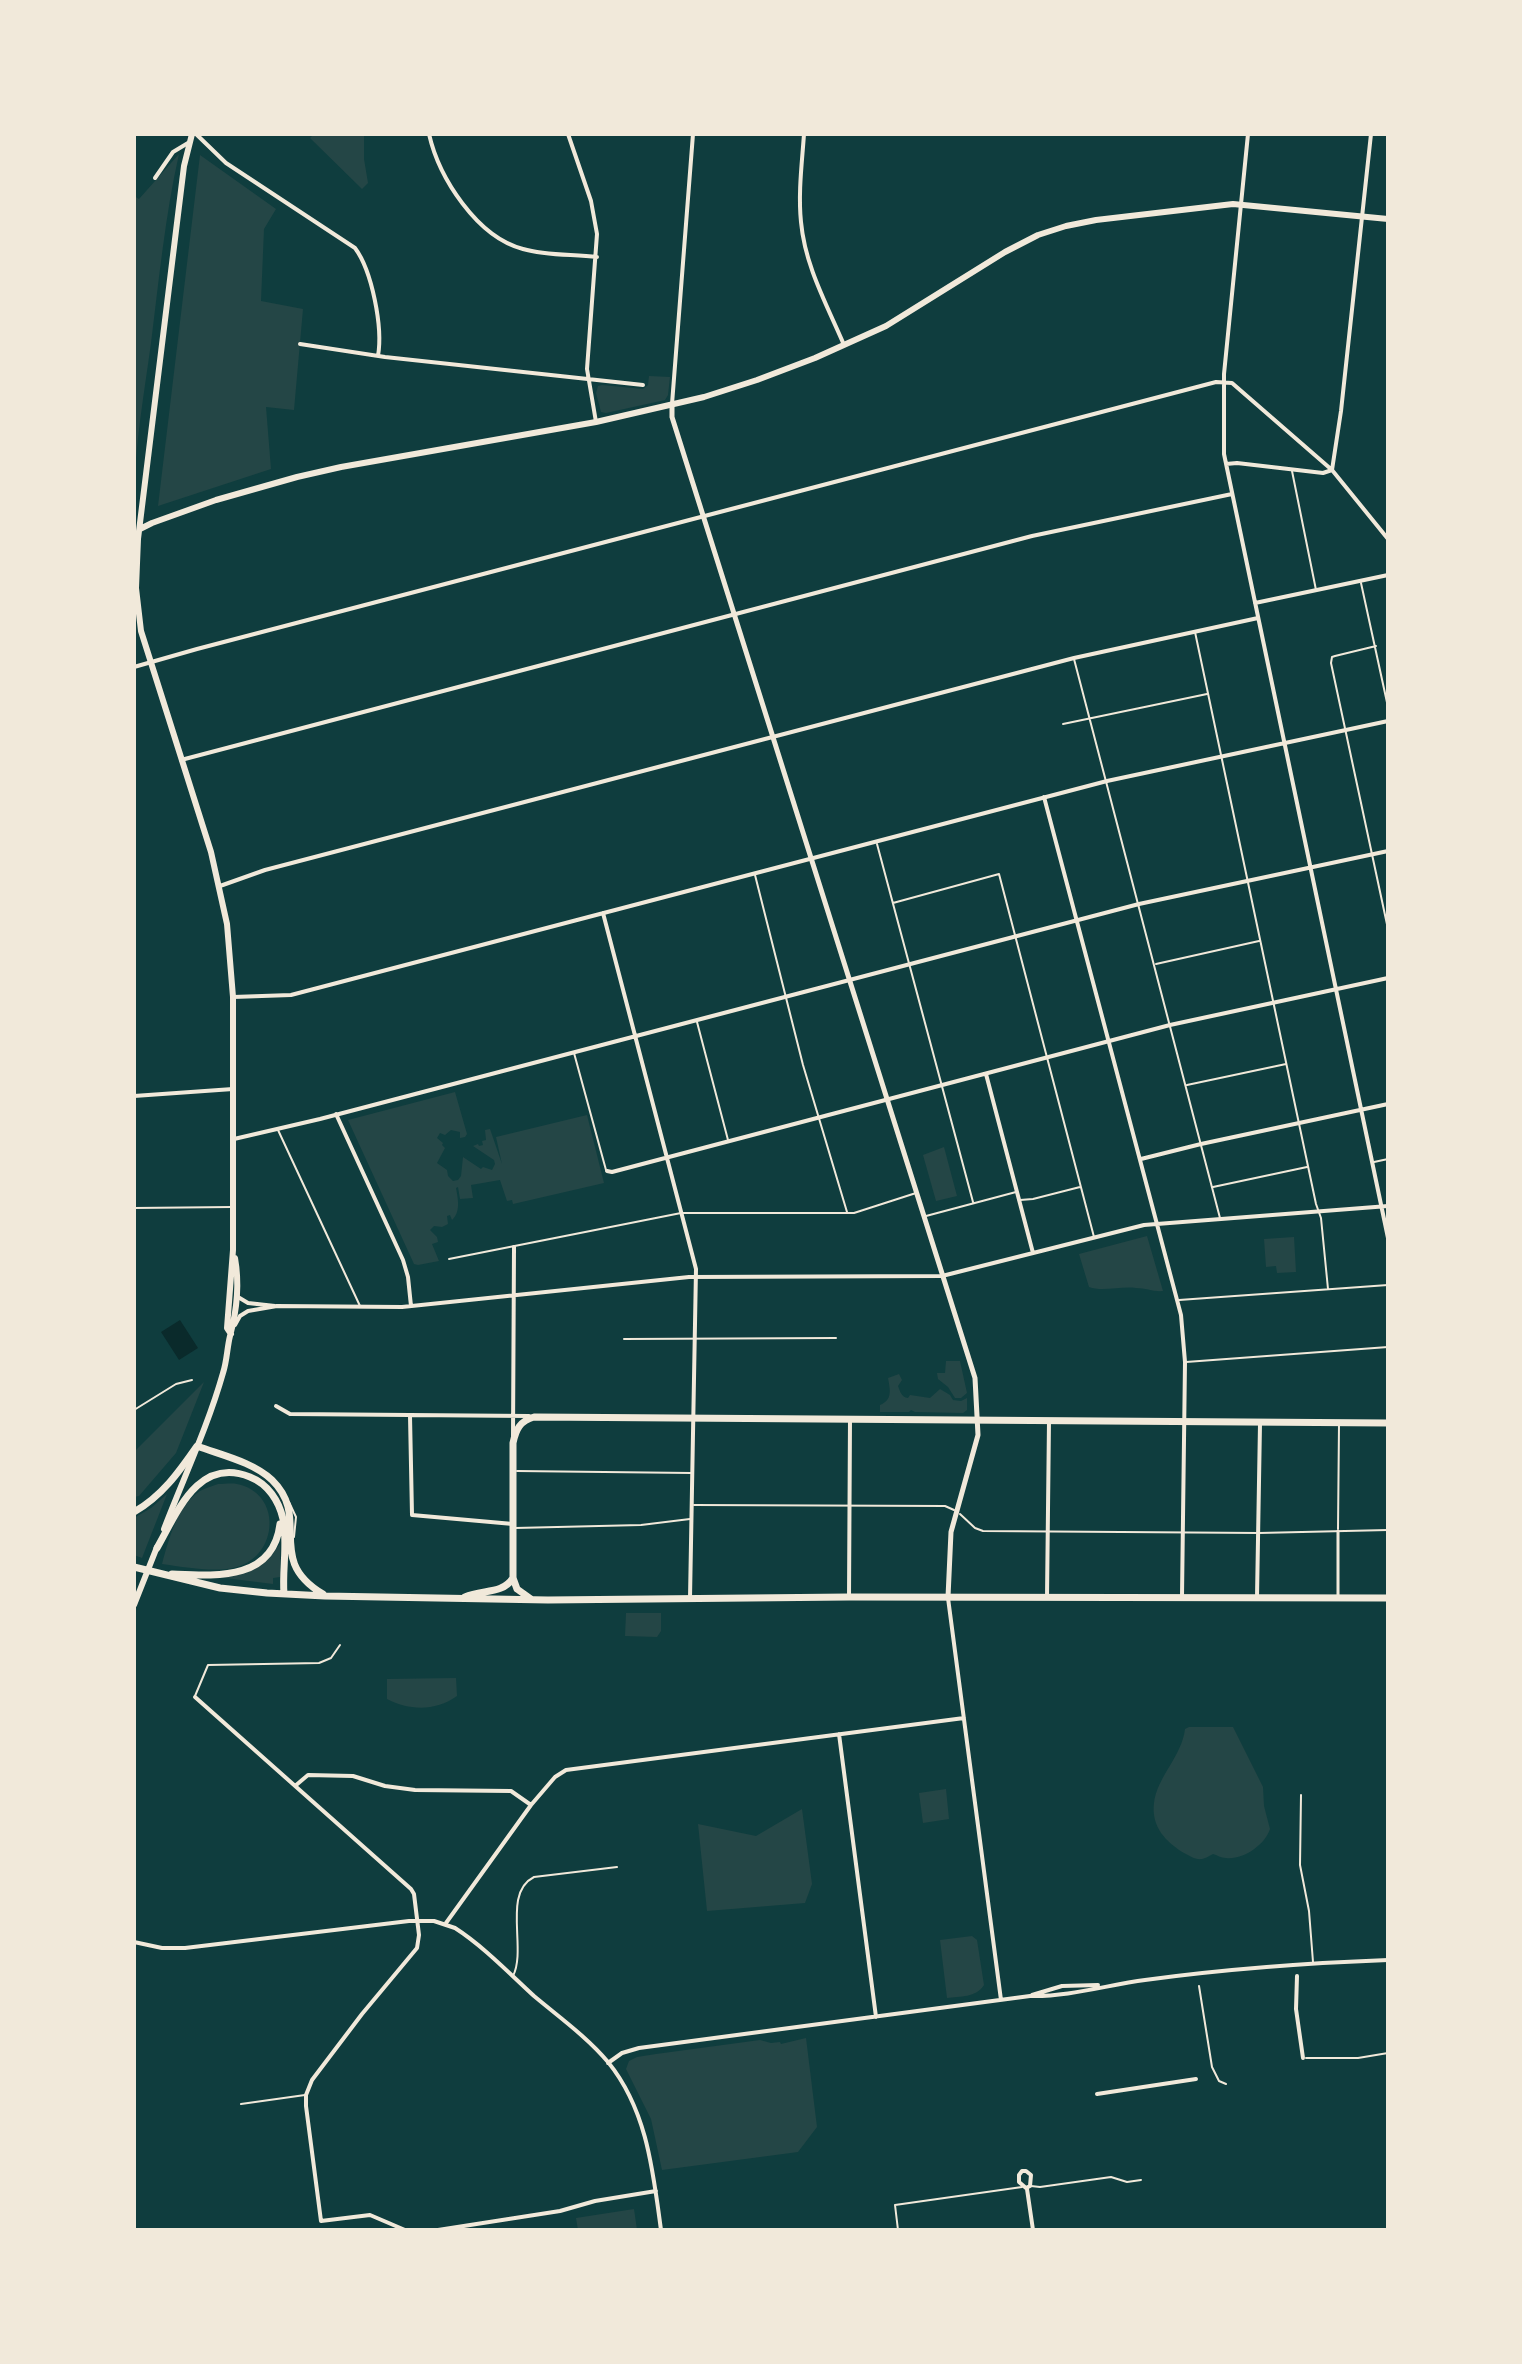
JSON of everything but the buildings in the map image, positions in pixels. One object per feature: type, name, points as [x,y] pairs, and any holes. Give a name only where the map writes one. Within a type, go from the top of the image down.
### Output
[{"type":"main road","points":[[194,134],[184,166],[137,531],[135,586],[139,622],[149,662],[220,886],[227,924],[233,997],[233,1250],[227,1328],[231,1334]]},
{"type":"main road","points":[[137,531],[216,500],[297,477],[596,422],[704,397],[769,376],[901,318],[1001,255],[1047,232],[1096,220],[1240,204],[1388,219]]},
{"type":"main road","points":[[134,1605],[223,1375],[235,1325],[238,1273],[233,1250]]},
{"type":"main road","points":[[532,1600],[517,1589],[513,1578],[513,1443],[520,1424],[539,1416],[1388,1423]]},
{"type":"main road","points":[[197,1446],[263,1473],[279,1489],[290,1515],[291,1559],[306,1582],[325,1596]]},
{"type":"main road","points":[[134,1512],[161,1493],[178,1475],[197,1446]]},
{"type":"main road","points":[[156,1552],[195,1486],[214,1475],[236,1473],[256,1480],[270,1491],[280,1510],[284,1528],[284,1594]]},
{"type":"main road","points":[[158,1574],[227,1573],[251,1568],[266,1557],[275,1545],[280,1510]]},
{"type":"main road","points":[[134,1567],[220,1588],[325,1596],[532,1600],[1388,1598]]},
{"type":"main road","points":[[463,1598],[501,1589],[509,1585],[513,1578]]},
{"type":"street","points":[[194,134],[226,163],[355,248],[364,265],[378,318],[378,356]]},
{"type":"street","points":[[429,134],[446,178],[468,210],[487,228],[519,248],[597,257]]},
{"type":"street","points":[[568,134],[593,210],[597,234],[587,378],[596,422]]},
{"type":"street","points":[[693,134],[672,417],[975,1378],[979,1420],[976,1448],[950,1539],[948,1597],[1001,2000]]},
{"type":"street","points":[[804,134],[801,224],[808,258],[844,345]]},
{"type":"street","points":[[1248,134],[1224,382],[1226,464],[1388,1238]]},
{"type":"street","points":[[1332,470],[1371,134]]},
{"type":"street","points":[[155,178],[173,152],[190,143]]},
{"type":"street","points":[[300,344],[378,356],[643,385]]},
{"type":"street","points":[[134,667],[1216,382],[1232,383],[1332,470],[1388,539]]},
{"type":"street","points":[[1226,464],[1323,473],[1332,470]]},
{"type":"street","points":[[181,760],[1032,536],[1232,494]]},
{"type":"street","points":[[1255,603],[1388,575]]},
{"type":"street","points":[[220,886],[259,871],[1074,658],[1258,618]]},
{"type":"street","points":[[233,997],[291,995],[1107,781],[1388,721]]},
{"type":"street","points":[[1044,797],[1178,1300],[1185,1362],[1181,1597]]},
{"type":"street","points":[[233,1139],[1139,904],[1388,851]]},
{"type":"street","points":[[603,913],[696,1276],[690,1598]]},
{"type":"street","points":[[607,1171],[1170,1025],[1388,978]]},
{"type":"street","points":[[985,1073],[1033,1253]]},
{"type":"street","points":[[134,1096],[233,1089]]},
{"type":"street","points":[[1140,1159],[1388,1104]]},
{"type":"street","points":[[336,1114],[403,1260],[411,1306]]},
{"type":"street","points":[[237,1297],[247,1302],[277,1306],[411,1306],[696,1276],[942,1276],[1140,1226],[1388,1206]]},
{"type":"street","points":[[513,1443],[514,1247]]},
{"type":"street","points":[[235,1325],[238,1318],[248,1311],[277,1306]]},
{"type":"street","points":[[276,1406],[290,1414],[539,1416]]},
{"type":"street","points":[[410,1416],[412,1515],[513,1526]]},
{"type":"street","points":[[849,1597],[850,1418]]},
{"type":"street","points":[[1047,1597],[1049,1421]]},
{"type":"street","points":[[1257,1597],[1260,1422]]},
{"type":"street","points":[[1338,1531],[1338,1598]]},
{"type":"street","points":[[195,1697],[411,1889],[415,1898],[419,1944],[312,2080],[306,2095],[321,2221],[370,2215],[405,2230]]},
{"type":"street","points":[[445,1924],[531,1805],[557,1775],[569,1769],[964,1718]]},
{"type":"street","points":[[839,1734],[876,2017]]},
{"type":"street","points":[[295,1786],[308,1775],[348,1775],[385,1786],[415,1790],[511,1791],[531,1805]]},
{"type":"street","points":[[134,1942],[162,1948],[185,1948],[417,1920],[445,1924],[461,1932],[608,2063],[623,2085],[647,2141],[661,2230]]},
{"type":"street","points":[[608,2063],[622,2053],[639,2048],[1030,1996],[1062,1986],[1103,1986],[1313,1963],[1388,1960]]},
{"type":"street","points":[[1297,1976],[1296,2009],[1303,2058]]},
{"type":"street","points":[[1097,2094],[1196,2079]]},
{"type":"street","points":[[1026,2187],[1033,2230]]},
{"type":"street","points":[[438,2230],[560,2211],[595,2201],[656,2191]]},
{"type":"lane","points":[[1292,470],[1316,590]]},
{"type":"lane","points":[[1361,581],[1388,707]]},
{"type":"lane","points":[[1194,631],[1321,1218],[1328,1289]]},
{"type":"lane","points":[[1376,646],[1332,657],[1331,663],[1388,929]]},
{"type":"lane","points":[[1074,658],[1220,1219]]},
{"type":"lane","points":[[1063,724],[1208,694]]},
{"type":"lane","points":[[876,841],[973,1202]]},
{"type":"lane","points":[[754,873],[818,1117],[847,1213]]},
{"type":"lane","points":[[893,903],[999,874],[1094,1238]]},
{"type":"lane","points":[[1154,964],[1260,940]]},
{"type":"lane","points":[[696,1020],[728,1141]]},
{"type":"lane","points":[[574,1052],[607,1171]]},
{"type":"lane","points":[[1186,1085],[1287,1063]]},
{"type":"lane","points":[[278,1129],[361,1307]]},
{"type":"lane","points":[[1373,1162],[1388,1159]]},
{"type":"lane","points":[[1213,1187],[1308,1166]]},
{"type":"lane","points":[[1019,1200],[1081,1187]]},
{"type":"lane","points":[[923,1216],[1017,1192]]},
{"type":"lane","points":[[449,1259],[681,1213],[847,1213],[916,1193]]},
{"type":"lane","points":[[134,1208],[233,1207]]},
{"type":"lane","points":[[1178,1300],[1388,1285]]},
{"type":"lane","points":[[624,1339],[836,1338]]},
{"type":"lane","points":[[1185,1362],[1388,1347]]},
{"type":"lane","points":[[134,1410],[176,1384],[192,1380]]},
{"type":"lane","points":[[1338,1531],[1339,1423]]},
{"type":"lane","points":[[513,1471],[692,1473]]},
{"type":"lane","points":[[691,1505],[945,1506],[983,1531],[1259,1533],[1388,1530]]},
{"type":"lane","points":[[513,1526],[641,1525],[690,1519]]},
{"type":"lane","points":[[195,1697],[208,1665],[319,1663],[331,1658],[340,1645]]},
{"type":"lane","points":[[1301,1795],[1300,1865],[1309,1911],[1313,1963]]},
{"type":"lane","points":[[513,1977],[518,1964],[518,1901],[524,1884],[534,1877],[617,1867]]},
{"type":"lane","points":[[1199,1986],[1212,2067],[1219,2081],[1226,2084]]},
{"type":"lane","points":[[1303,2058],[1358,2058],[1388,2053]]},
{"type":"lane","points":[[241,2104],[306,2095]]},
{"type":"lane","points":[[898,2230],[895,2205],[1111,2177],[1127,2182],[1141,2180]]},
{"type":"shaded area","points":[[314,134],[364,134],[368,183],[362,189],[310,138]]},
{"type":"shaded area","points":[[179,154],[163,248],[138,439],[134,496],[134,196],[139,199]]},
{"type":"shaded area","points":[[200,155],[276,209],[264,229],[261,301],[303,309],[294,410],[266,407],[271,469],[158,506]]},
{"type":"shaded area","points":[[649,376],[670,377],[665,400],[601,412],[596,393],[598,386],[643,389],[648,385]]},
{"type":"shaded area","points":[[455,1092],[467,1134],[460,1138],[460,1132],[451,1130],[445,1135],[440,1133],[437,1138],[445,1148],[437,1163],[447,1170],[453,1181],[461,1176],[463,1157],[481,1169],[492,1170],[494,1160],[473,1146],[483,1145],[485,1130],[490,1129],[502,1164],[496,1137],[587,1115],[604,1183],[513,1204],[512,1200],[507,1201],[500,1180],[471,1185],[473,1198],[460,1199],[458,1187],[455,1217],[452,1220],[450,1215],[447,1216],[448,1224],[434,1226],[430,1230],[437,1237],[438,1242],[432,1244],[439,1261],[418,1265],[414,1264],[348,1120]]},
{"type":"shaded area","points":[[944,1147],[957,1196],[936,1201],[923,1155]]},
{"type":"shaded area","points":[[1147,1236],[1163,1291],[1089,1287],[1079,1254]]},
{"type":"shaded area","points":[[1294,1237],[1296,1272],[1277,1273],[1276,1266],[1266,1267],[1264,1239]]},
{"type":"shaded area","points":[[180,1320],[198,1348],[179,1360],[161,1332]]},
{"type":"shaded area","points":[[946,1361],[960,1361],[967,1393],[961,1398],[955,1398],[938,1379],[937,1373],[945,1373]]},
{"type":"shaded area","points":[[899,1374],[902,1380],[898,1386],[906,1397],[930,1398],[940,1389],[953,1400],[967,1398],[967,1410],[963,1413],[880,1412],[880,1405],[890,1394],[888,1378]]},
{"type":"shaded area","points":[[204,1382],[176,1453],[139,1496],[134,1497],[134,1452]]},
{"type":"shaded area","points":[[218,1484],[237,1484],[252,1490],[262,1499],[270,1524],[261,1550],[251,1560],[229,1569],[162,1564],[175,1524],[185,1505],[200,1491]]},
{"type":"shaded area","points":[[167,1494],[142,1558],[134,1555],[134,1518]]},
{"type":"shaded area","points":[[280,1544],[280,1577],[273,1578],[273,1584],[217,1577],[253,1570]]},
{"type":"shaded area","points":[[626,1613],[661,1613],[661,1631],[657,1637],[625,1636]]},
{"type":"shaded area","points":[[456,1678],[457,1696],[432,1707],[405,1706],[387,1699],[387,1679]]},
{"type":"shaded area","points":[[1233,1727],[1263,1787],[1270,1829],[1263,1841],[1246,1854],[1233,1858],[1213,1854],[1203,1859],[1195,1858],[1171,1844],[1157,1826],[1154,1812],[1156,1793],[1185,1729]]},
{"type":"shaded area","points":[[946,1789],[949,1819],[923,1823],[919,1793]]},
{"type":"shaded area","points":[[802,1809],[812,1884],[805,1903],[707,1911],[698,1824],[756,1836]]},
{"type":"shaded area","points":[[972,1936],[977,1940],[984,1985],[972,1994],[947,1998],[940,1940]]},
{"type":"shaded area","points":[[806,2038],[817,2127],[798,2152],[662,2170],[651,2119],[626,2069],[629,2061],[637,2057],[760,2040],[781,2044]]},
{"type":"shaded area","points":[[634,2209],[637,2230],[578,2230],[576,2218]]}]
